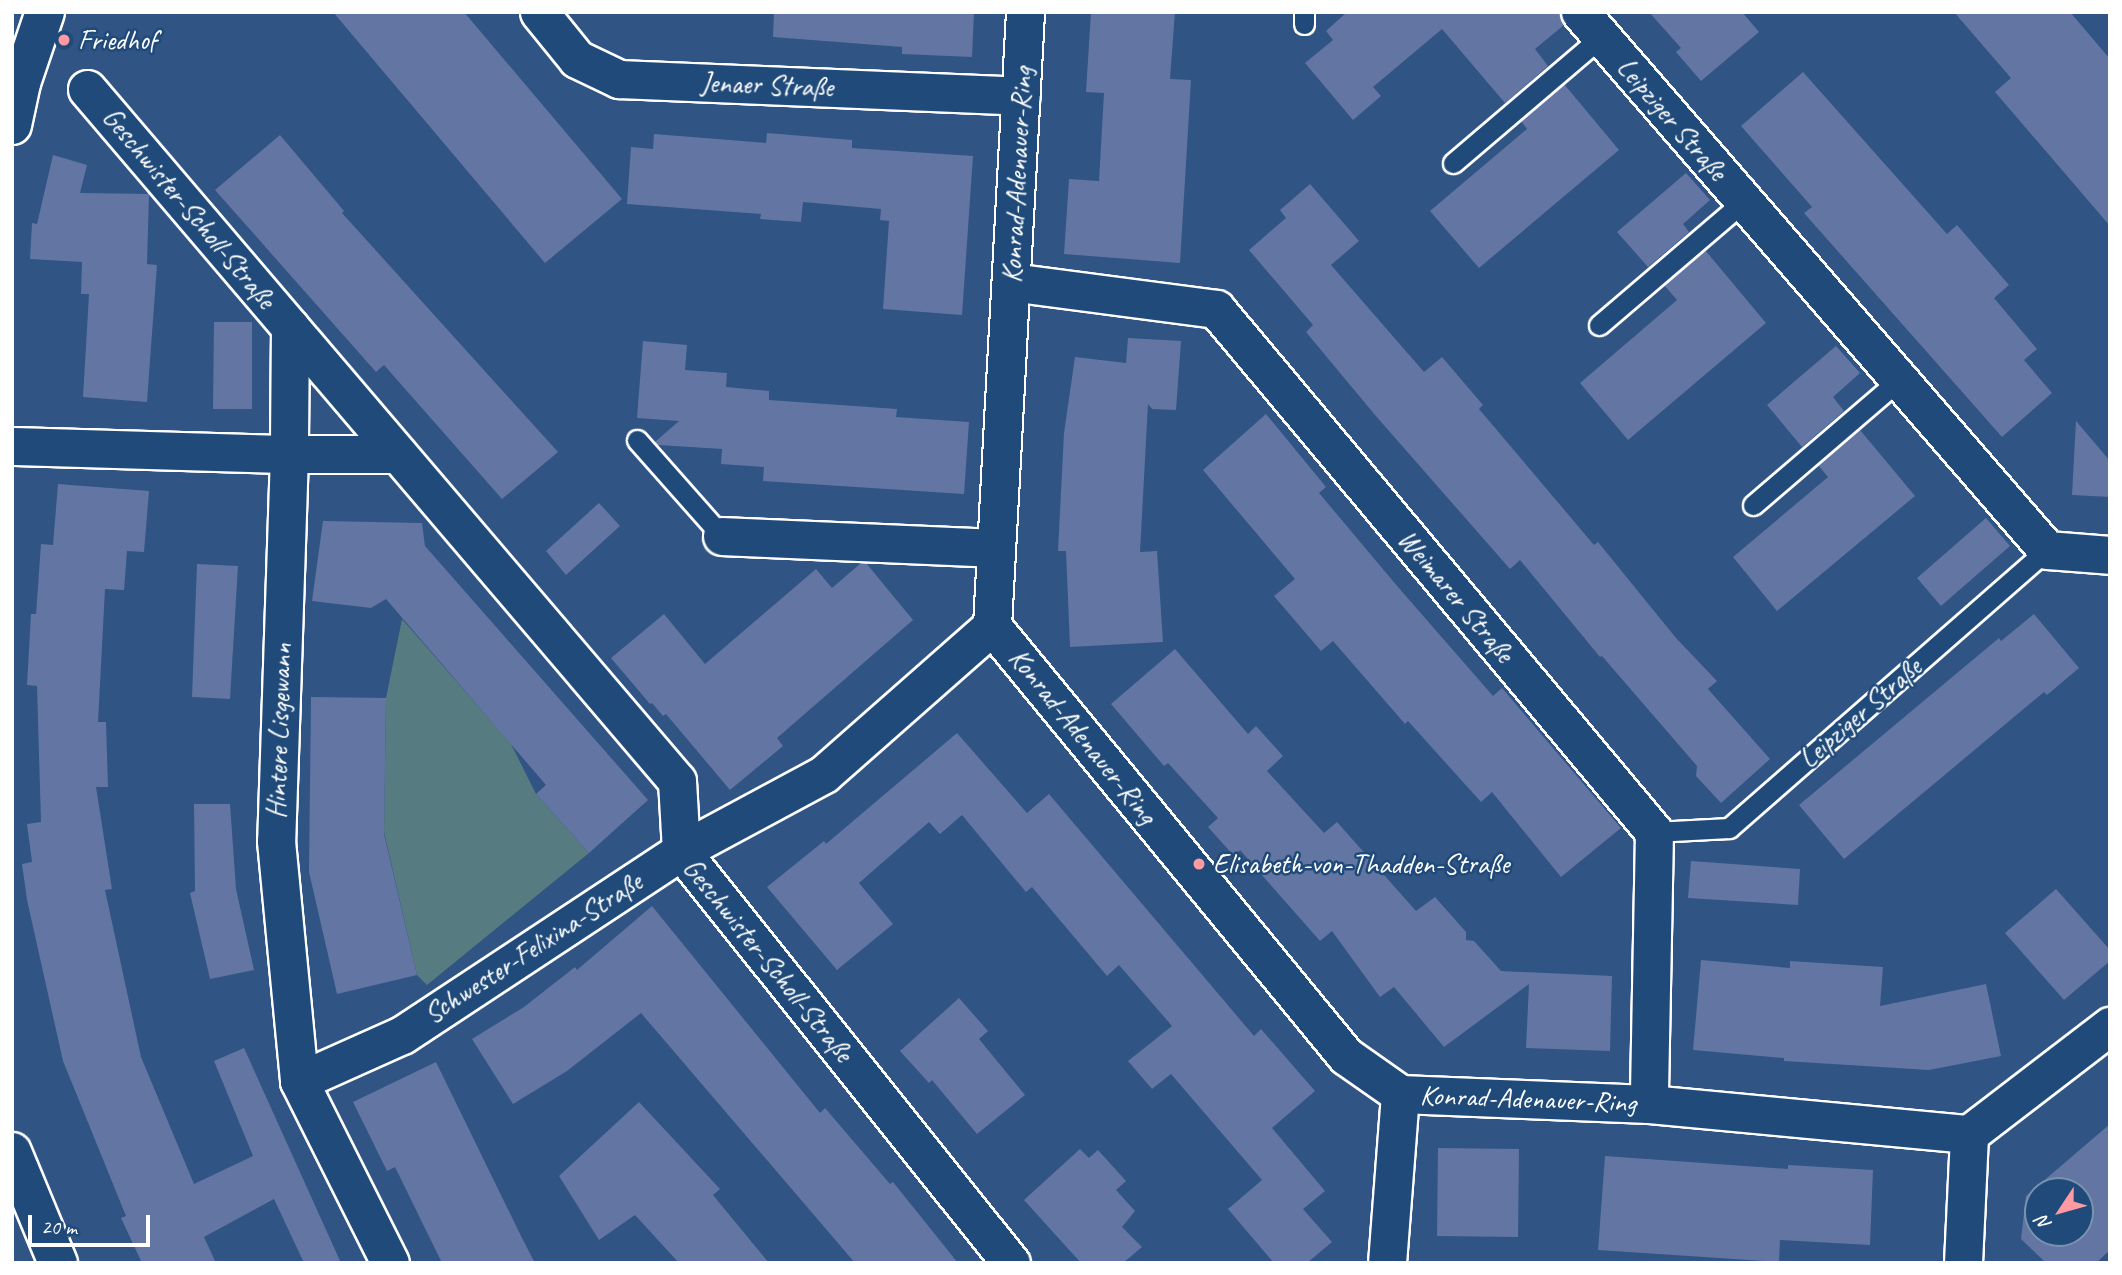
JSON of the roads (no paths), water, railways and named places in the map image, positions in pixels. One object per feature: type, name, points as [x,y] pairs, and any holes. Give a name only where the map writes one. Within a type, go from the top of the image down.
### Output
[{"type":"street","points":[[12,125],[21,83],[45,12]]},
{"type":"street","name":"Jenaer Straße","points":[[539,12],[577,59],[619,79],[1021,96]]},
{"type":"street","name":"Konrad-Adenauer-Ring","points":[[1026,12],[992,625],[1346,1056],[1400,1094],[1649,1104],[1969,1134]]},
{"type":"street","name":"Leipziger Straße","points":[[1590,24],[2047,550]]},
{"type":"street","name":"Geschwister-Scholl-Straße","points":[[87,89],[677,781],[681,850],[1011,1263]]},
{"type":"street","name":"Weimarer Straße","points":[[1011,282],[1216,309],[1654,832]]},
{"type":"street","name":"Geschwister-Scholl-Straße","points":[[289,454],[290,327]]},
{"type":"street","points":[[12,446],[289,454],[398,454]]},
{"type":"street","name":"Hintere Lisgewann","points":[[289,454],[275,841],[299,1081],[390,1263]]},
{"type":"street","points":[[722,536],[996,548]]},
{"type":"street","points":[[2047,550],[2110,555]]},
{"type":"street","name":"Schwester-Felixina-Straße","points":[[299,1081],[402,1035],[681,850],[824,774],[992,625]]},
{"type":"street","points":[[1649,1104],[1654,832]]},
{"type":"street","points":[[1963,1263],[1969,1134],[2110,1026]]},
{"type":"street","points":[[1387,1263],[1400,1094]]},
{"type":"street","points":[[12,1152],[58,1263]]},
{"type":"lane","name":"Leipziger Straße","points":[[1453,163],[1590,24]]},
{"type":"lane","name":"Leipziger Straße","points":[[1599,325],[1744,201]]},
{"type":"lane","points":[[1753,505],[1899,380]]},
{"type":"lane","points":[[637,440],[722,536]]},
{"type":"lane","name":"Leipziger Straße","points":[[1654,832],[1729,828],[2047,550]]},
{"type":"place","name":"Friedhof","points":[[64,40]]},
{"type":"place","name":"Elisabeth-von-Thadden-Straße","points":[[1199,864]]}]
